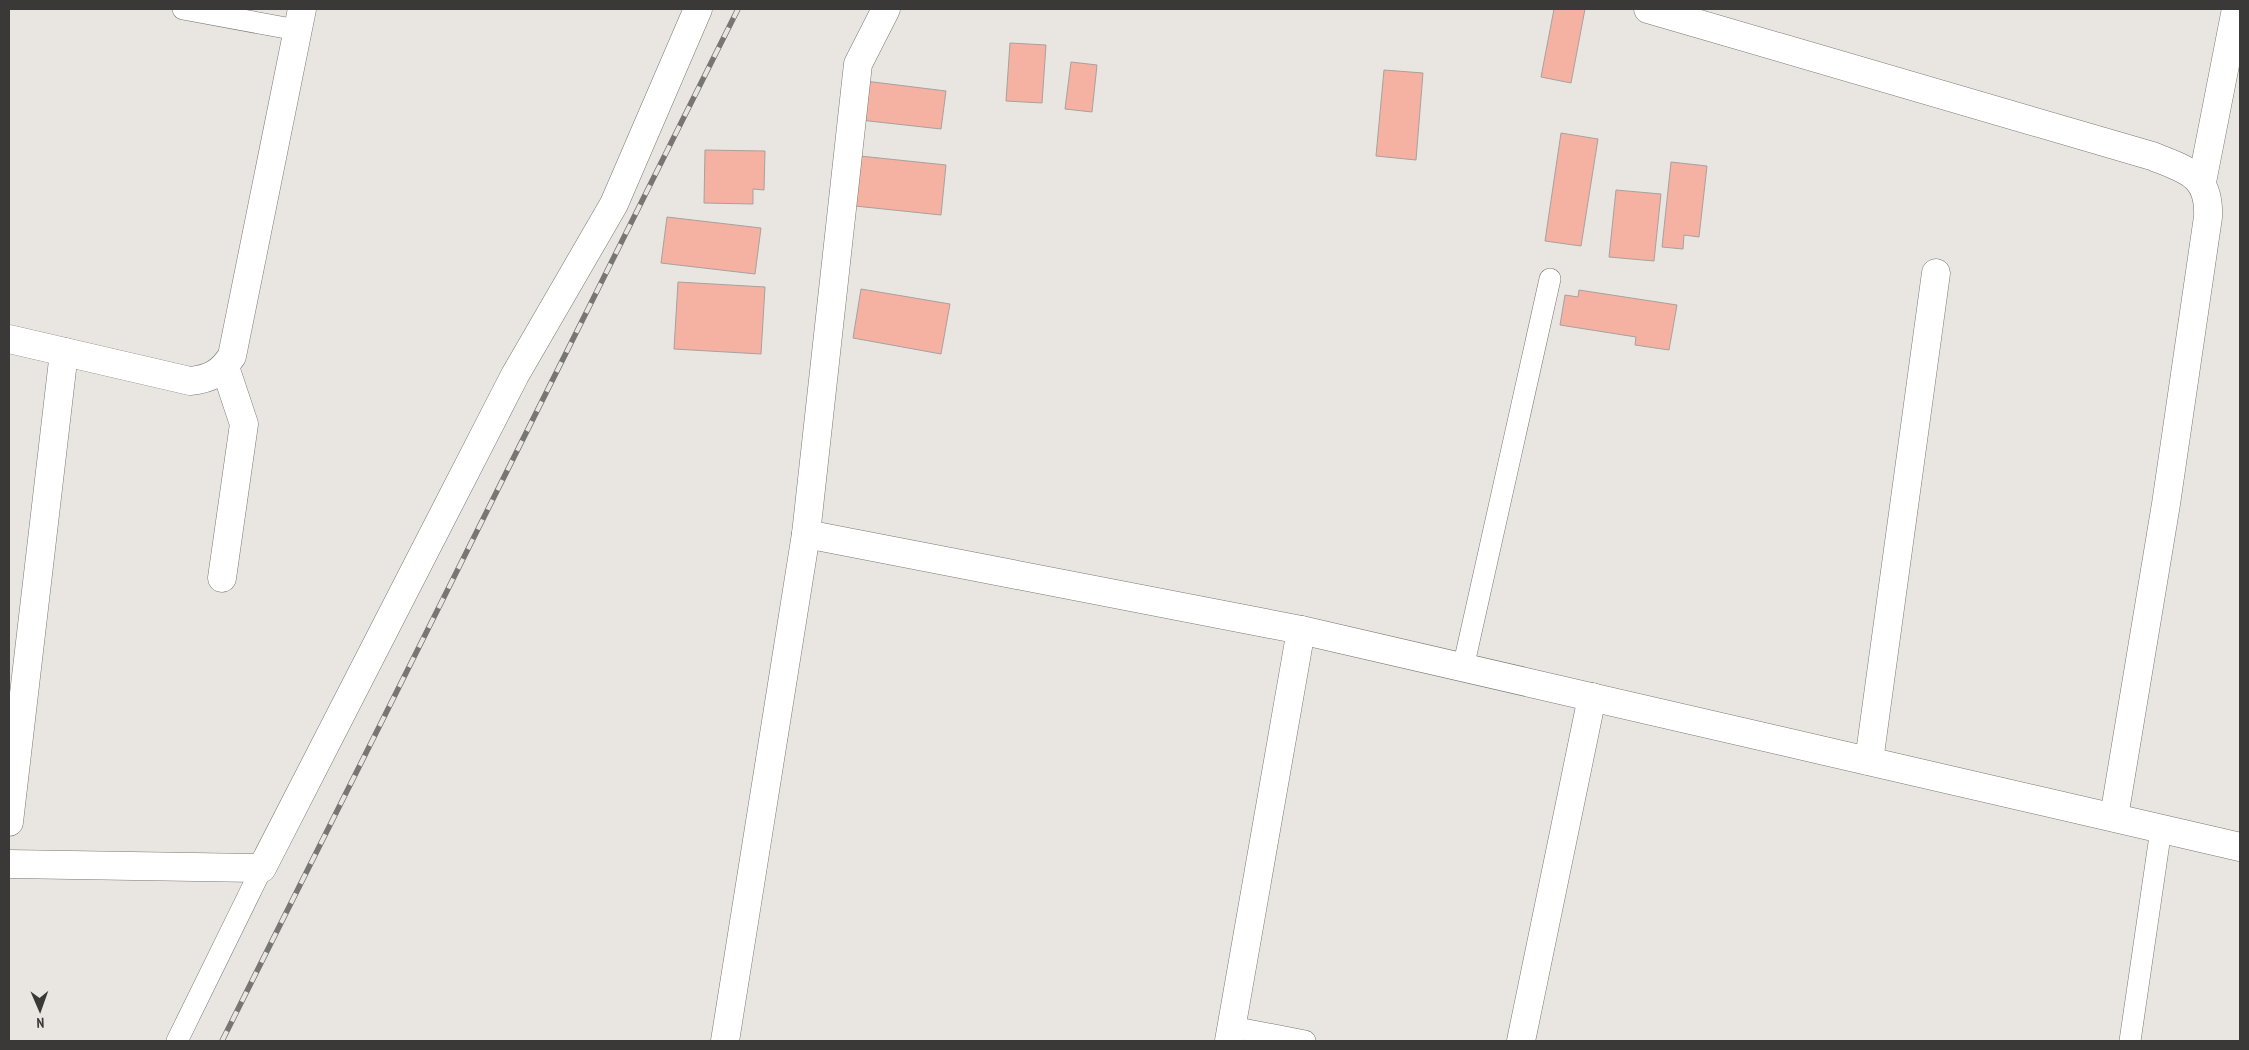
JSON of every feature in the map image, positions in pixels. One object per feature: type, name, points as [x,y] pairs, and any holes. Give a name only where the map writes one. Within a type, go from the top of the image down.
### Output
[{"type":"street","points":[[9,864],[262,868],[515,375],[614,204],[698,9]]},
{"type":"street","points":[[1648,9],[2152,156],[2190,172],[2202,182],[2209,200],[2208,217],[2166,504],[2114,817]]},
{"type":"street","points":[[2202,182],[2236,9]]},
{"type":"street","points":[[726,1041],[806,534],[858,64],[885,10]]},
{"type":"street","points":[[9,339],[190,381],[206,379],[225,367],[232,356],[299,19]]},
{"type":"street","points":[[1869,761],[1936,273]]},
{"type":"street","points":[[9,822],[64,352]]},
{"type":"street","points":[[222,578],[244,424],[225,367]]},
{"type":"street","points":[[806,534],[1301,630],[2240,847]]},
{"type":"street","points":[[1230,1034],[1301,630]]},
{"type":"street","points":[[1521,1041],[1592,697]]},
{"type":"lane","points":[[183,9],[299,19]]},
{"type":"lane","points":[[1463,668],[1550,278]]},
{"type":"lane","points":[[2130,1041],[2161,829]]},
{"type":"lane","points":[[177,1041],[262,868]]},
{"type":"lane","points":[[1230,1034],[1305,1041]]},
{"type":"building","points":[[1554,9],[1585,9],[1571,83],[1541,77]]},
{"type":"building","points":[[1010,43],[1046,45],[1042,103],[1006,101]]},
{"type":"building","points":[[1071,62],[1097,65],[1092,112],[1065,109]]},
{"type":"building","points":[[1384,70],[1423,73],[1416,160],[1376,156]]},
{"type":"building","points":[[865,81],[946,91],[941,129],[860,120]]},
{"type":"building","points":[[1561,133],[1598,139],[1581,246],[1545,241]]},
{"type":"building","points":[[705,150],[765,151],[764,190],[753,189],[753,204],[704,203]]},
{"type":"building","points":[[860,156],[946,165],[941,215],[855,206]]},
{"type":"building","points":[[1671,162],[1707,166],[1699,237],[1684,235],[1683,249],[1662,247]]},
{"type":"building","points":[[1616,190],[1661,194],[1654,261],[1609,257]]},
{"type":"building","points":[[667,217],[761,228],[755,274],[661,263]]},
{"type":"building","points":[[678,282],[765,287],[761,354],[674,349]]},
{"type":"building","points":[[861,289],[950,304],[941,354],[853,338]]},
{"type":"building","points":[[1579,290],[1677,305],[1669,350],[1635,345],[1636,337],[1560,325],[1565,295],[1578,297]]},
{"type":"railway","points":[[222,1041],[738,9]]}]
